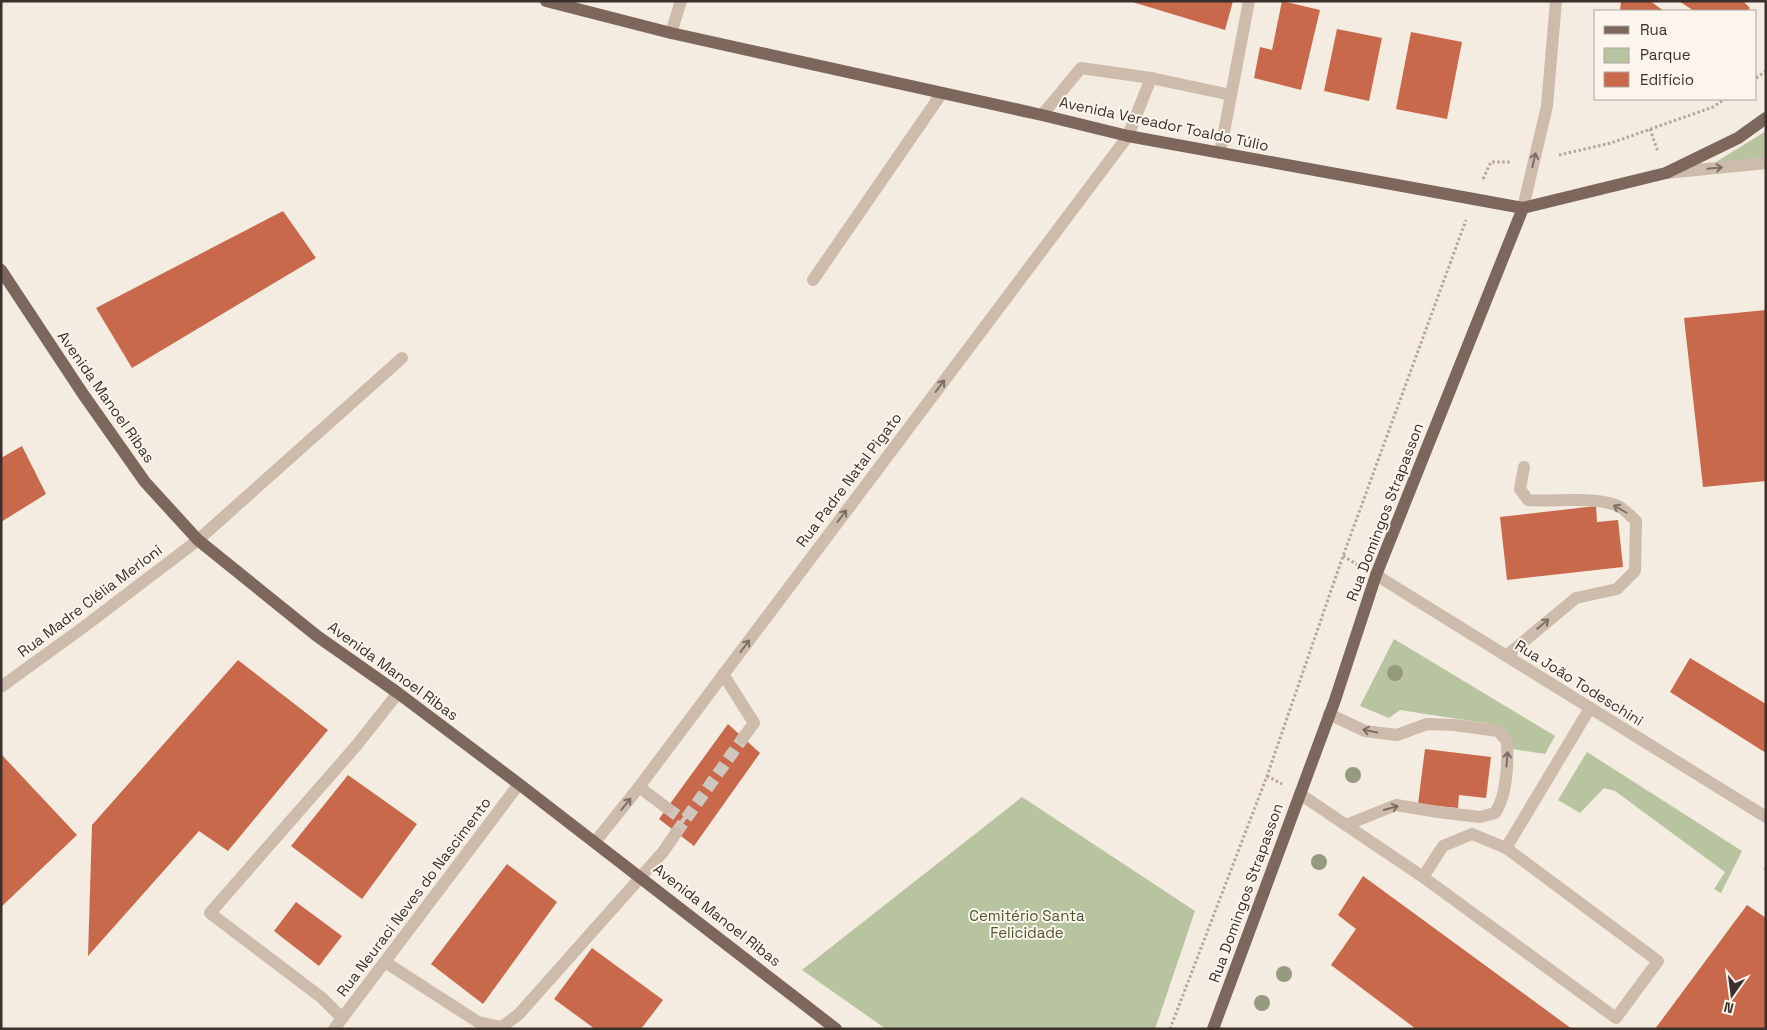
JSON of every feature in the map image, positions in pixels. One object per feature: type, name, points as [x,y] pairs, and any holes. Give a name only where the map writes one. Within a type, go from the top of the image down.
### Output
[{"type":"main road","name":"Avenida Vereador Toaldo Túlio","points":[[546,1],[671,33],[1042,115],[1128,136],[1524,208],[1666,173],[1738,138],[1766,118]]},
{"type":"main road","name":"Rua Domingos Strapasson","points":[[1213,1029],[1329,714],[1376,575],[1524,208]]},
{"type":"main road","name":"Avenida Manoel Ribas","points":[[1,270],[83,394],[145,482],[198,540],[317,636],[398,693],[519,784],[836,1029]]},
{"type":"street","points":[[671,33],[681,1]]},
{"type":"street","points":[[1220,153],[1249,1]]},
{"type":"street","name":"Rua Domingos Strapasson","points":[[1524,208],[1547,106],[1556,1]]},
{"type":"street","points":[[1042,115],[1081,68],[1151,78],[1231,95]]},
{"type":"street","name":"Rua Padre Natal Pigato","points":[[595,842],[639,787],[1128,136],[1151,78]]},
{"type":"street","points":[[813,280],[942,93]]},
{"type":"street","points":[[1666,173],[1766,163]]},
{"type":"street","name":"Rua Madre Clélia Merloni","points":[[1,687],[198,540],[402,358]]},
{"type":"street","points":[[1506,656],[1576,598],[1616,589],[1635,571],[1636,521],[1618,506],[1591,500],[1550,502],[1528,500],[1520,490],[1524,467]]},
{"type":"street","name":"Rua João Todeschini","points":[[1376,575],[1766,817]]},
{"type":"street","points":[[723,674],[754,723],[743,738]]},
{"type":"street","points":[[342,1018],[322,998],[210,912],[356,746],[398,693]]},
{"type":"street","points":[[1506,848],[1590,708]]},
{"type":"street","points":[[1329,714],[1365,731],[1397,735],[1427,724],[1454,725],[1498,731],[1507,741],[1508,757],[1501,804],[1495,814],[1480,817],[1396,804],[1346,825]]},
{"type":"street","name":"Rua Neuraci Neves do Nascimento","points":[[334,1029],[519,784]]},
{"type":"street","points":[[639,787],[667,808]]},
{"type":"street","points":[[1300,794],[1423,877],[1616,1018],[1658,962],[1506,848],[1472,834],[1443,846],[1423,877]]},
{"type":"street","points":[[385,962],[478,1022],[502,1027],[519,1014],[663,852],[676,833]]},
{"type":"path","points":[[1766,868],[1764,871],[1766,872]]},
{"type":"green space","points":[[1766,131],[1766,158],[1711,165]]},
{"type":"green space","points":[[1394,639],[1555,736],[1545,754],[1512,749],[1497,725],[1400,710],[1389,718],[1360,706]]},
{"type":"green space","points":[[1587,752],[1742,851],[1721,893],[1714,889],[1725,872],[1615,791],[1604,788],[1580,813],[1558,800]]},
{"type":"green space","name":"Cemitério Santa Felicidade","points":[[1022,797],[1195,911],[1155,1029],[886,1029],[802,970]]},
{"type":"building","points":[[1129,1],[1233,1],[1225,30]]},
{"type":"building","points":[[1282,1],[1320,10],[1301,90],[1254,78],[1260,47],[1272,50]]},
{"type":"building","points":[[1621,1],[1650,1],[1663,10],[1620,10]]},
{"type":"building","points":[[1679,1],[1743,1],[1750,8],[1748,10],[1692,10]]},
{"type":"building","points":[[1337,29],[1382,38],[1369,101],[1324,91]]},
{"type":"building","points":[[1411,32],[1462,42],[1447,119],[1396,109]]},
{"type":"building","points":[[283,211],[316,258],[132,368],[96,308]]},
{"type":"building","points":[[1766,310],[1766,481],[1703,487],[1684,318]]},
{"type":"building","points":[[22,446],[46,494],[1,522],[1,458]]},
{"type":"building","points":[[1596,506],[1597,522],[1618,520],[1623,567],[1507,580],[1500,517]]},
{"type":"building","points":[[1690,658],[1766,704],[1766,753],[1670,692]]},
{"type":"building","points":[[238,660],[328,730],[228,851],[199,831],[88,956],[92,825]]},
{"type":"building","points":[[728,724],[760,753],[694,846],[659,819]]},
{"type":"building","points":[[1425,749],[1491,757],[1486,798],[1459,795],[1458,808],[1418,804]]},
{"type":"building","points":[[1,754],[77,835],[1,907]]},
{"type":"building","points":[[348,775],[417,824],[362,899],[291,846]]},
{"type":"building","points":[[507,864],[557,902],[483,1004],[431,964]]},
{"type":"building","points":[[1363,876],[1572,1029],[1416,1029],[1331,965],[1356,929],[1338,915]]},
{"type":"building","points":[[296,902],[342,936],[319,966],[274,931]]},
{"type":"building","points":[[1747,905],[1766,918],[1766,1029],[1655,1029]]},
{"type":"building","points":[[592,948],[663,1000],[641,1029],[595,1029],[554,999]]},
{"type":"tunnel","points":[[676,833],[743,738]]},
{"type":"tunnel","points":[[667,808],[685,821]]}]
